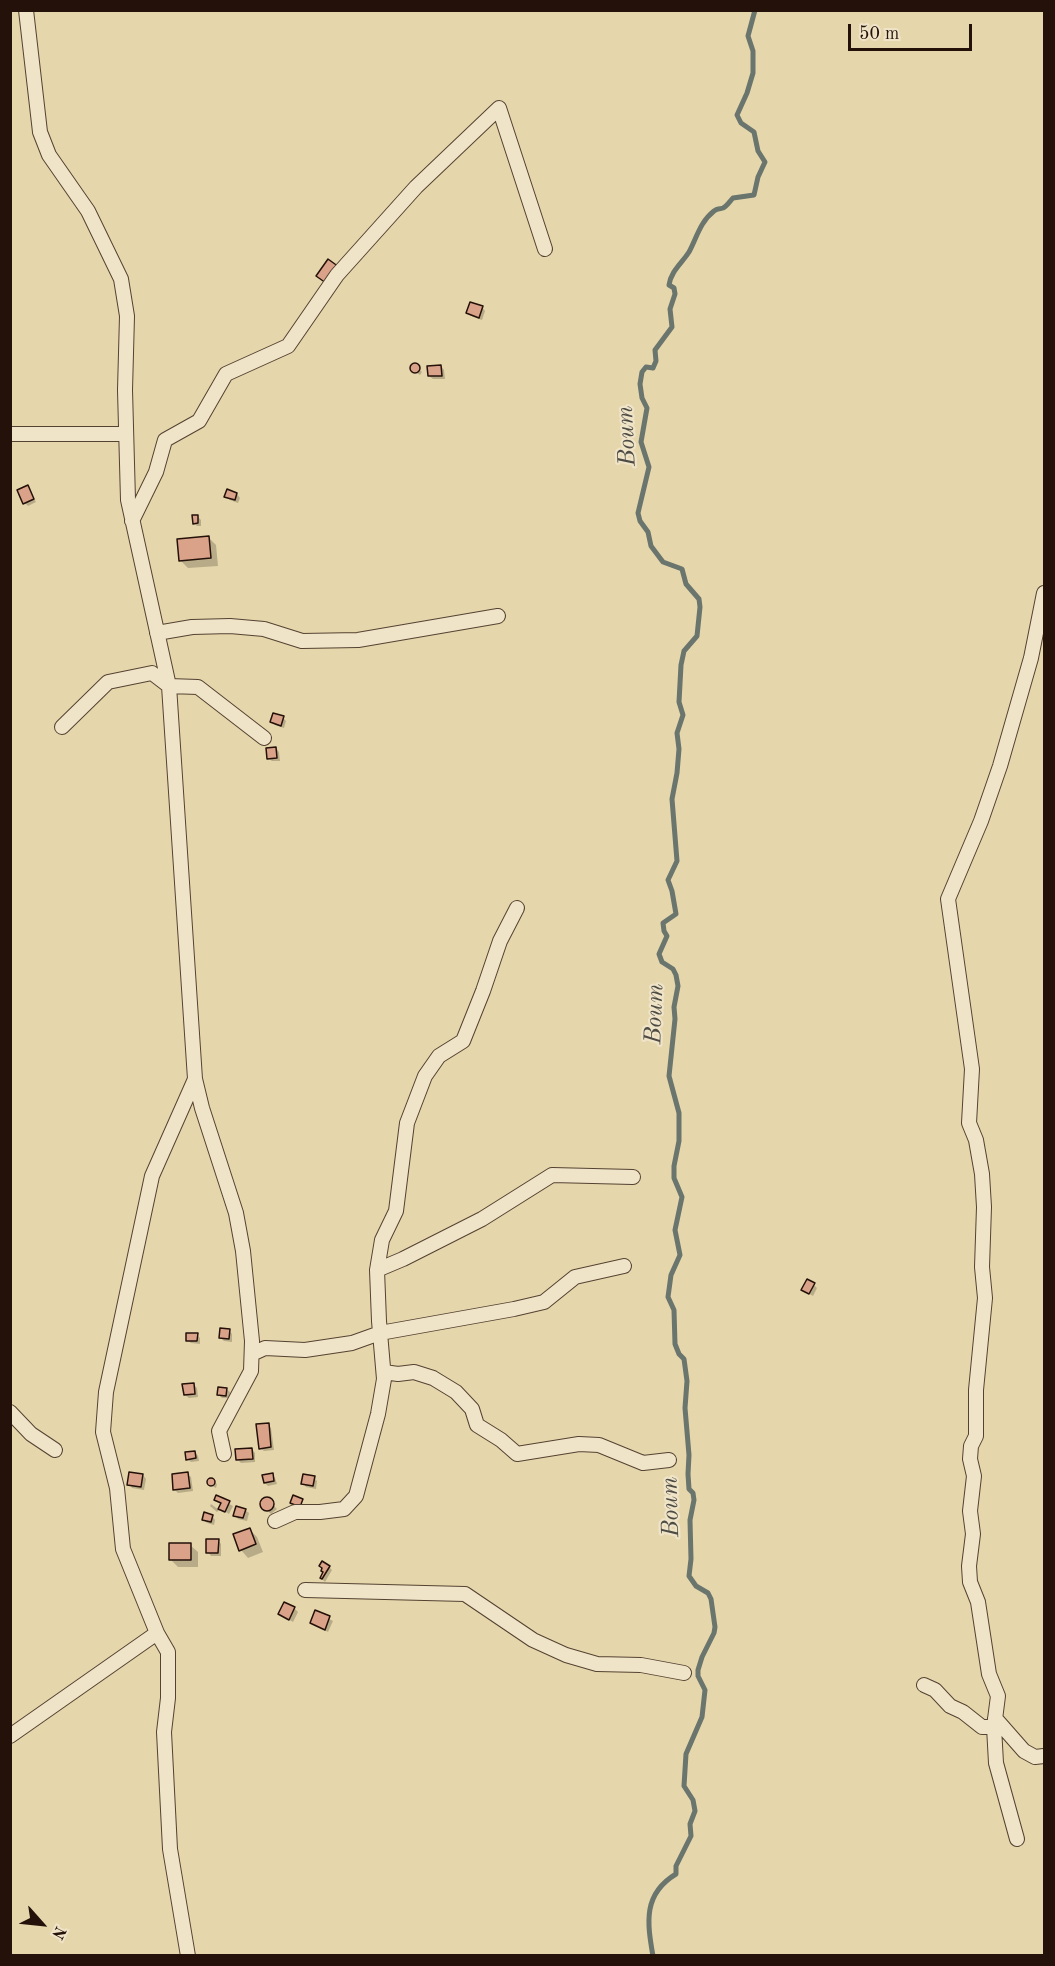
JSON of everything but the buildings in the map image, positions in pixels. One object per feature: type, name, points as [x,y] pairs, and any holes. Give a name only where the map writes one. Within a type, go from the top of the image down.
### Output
[{"type":"street","points":[[26,10],[40,132],[49,155],[88,211],[121,279],[127,316],[128,500],[169,686],[195,1079],[236,1213],[243,1251],[252,1341],[251,1371],[219,1431],[224,1454]]},
{"type":"street","points":[[132,520],[156,472],[165,440],[199,421],[226,374],[288,346],[337,275],[416,186],[498,108],[545,249]]},
{"type":"street","points":[[10,434],[126,434]]},
{"type":"street","points":[[1017,1839],[996,1763],[994,1722],[998,1696],[989,1674],[978,1602],[970,1582],[969,1566],[973,1534],[970,1511],[974,1476],[970,1459],[971,1446],[976,1436],[976,1390],[985,1298],[982,1267],[984,1236],[982,1174],[976,1140],[969,1123],[972,1069],[948,899],[981,821],[1000,766],[1031,658],[1044,593]]},
{"type":"street","points":[[157,633],[192,627],[230,626],[264,629],[302,640],[358,640],[498,616]]},
{"type":"street","points":[[62,727],[108,682],[152,673],[169,686],[198,687],[264,738]]},
{"type":"street","points":[[275,1521],[295,1512],[344,1509],[356,1496],[378,1414],[384,1379],[377,1270],[382,1240],[396,1211],[407,1123],[425,1076],[439,1056],[463,1041],[500,941],[517,908]]},
{"type":"street","points":[[188,1956],[170,1849],[164,1732],[168,1698],[168,1652],[157,1633],[123,1550],[117,1488],[103,1432],[106,1392],[152,1176],[195,1079]]},
{"type":"street","points":[[377,1270],[482,1219],[552,1175],[633,1178]]},
{"type":"street","points":[[252,1354],[265,1348],[306,1350],[352,1343],[380,1333],[470,1318],[544,1302],[576,1277],[624,1266]]},
{"type":"street","points":[[384,1372],[398,1374],[414,1372],[456,1392],[472,1409],[477,1425],[501,1440],[517,1454],[579,1444],[599,1445],[643,1463],[669,1460]]},
{"type":"street","points":[[10,1412],[31,1434],[56,1450]]},
{"type":"street","points":[[305,1590],[465,1593],[533,1641],[566,1655],[597,1664],[641,1665],[684,1674]]},
{"type":"street","points":[[10,1736],[157,1633]]},
{"type":"street","points":[[924,1685],[935,1690],[950,1706],[963,1712],[982,1727],[994,1722]]},
{"type":"street","points":[[994,1722],[1024,1751],[1035,1757],[1044,1756]]},
{"type":"waterway","name":"Boum","points":[[653,1956],[649,1932],[653,1900],[665,1882],[676,1874],[676,1866],[691,1836],[690,1824],[695,1811],[693,1800],[684,1786],[686,1754],[702,1717],[705,1690],[698,1676],[698,1670],[715,1627],[708,1593],[696,1586],[689,1576],[690,1520],[694,1500],[693,1493],[689,1489],[688,1474],[689,1455],[685,1408],[687,1381],[684,1359],[675,1344],[674,1310],[668,1297],[671,1275],[680,1255],[675,1230],[682,1197],[674,1178],[679,1141],[679,1113],[669,1076],[675,1019],[674,1007],[678,986],[673,969],[662,962],[659,954],[667,936],[663,923],[676,914],[668,880],[677,861],[672,799],[679,749],[677,733],[683,715],[679,702],[681,665],[684,651],[697,636],[700,607],[699,599],[686,584],[682,569],[663,562],[651,546],[648,532],[640,521],[638,513],[649,467],[641,442],[647,408],[642,398],[640,384],[642,372],[646,367],[653,368],[656,361],[655,350],[672,327],[670,309],[675,294],[674,288],[669,285],[672,275],[689,252],[709,215],[724,207],[733,198],[754,195],[758,177],[765,162],[758,151],[754,132],[741,123],[737,115],[753,73],[753,51],[748,36],[755,10]]}]
